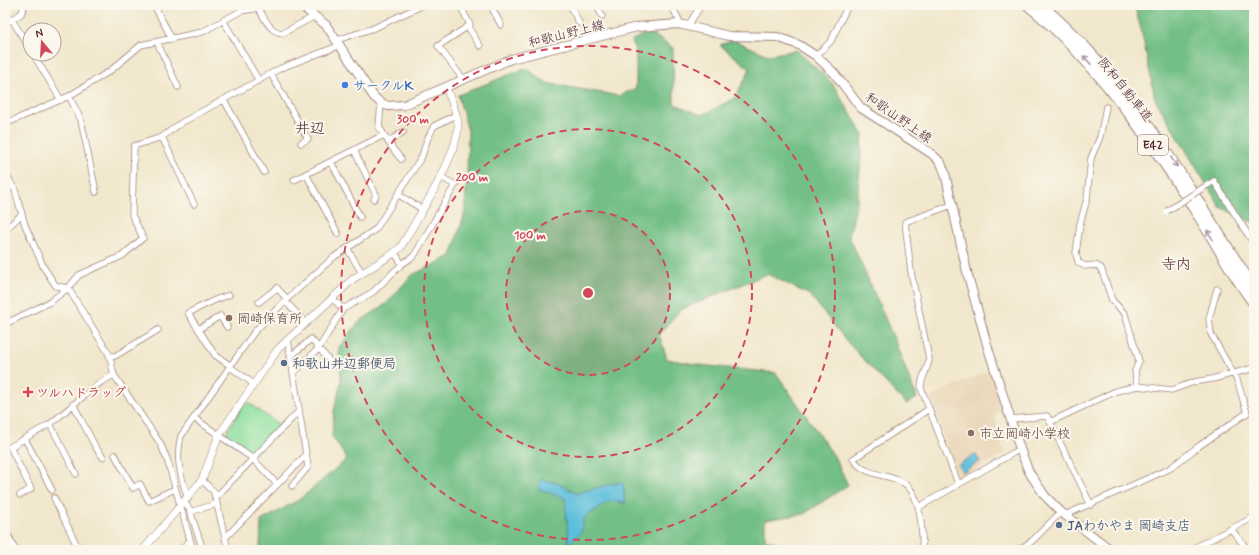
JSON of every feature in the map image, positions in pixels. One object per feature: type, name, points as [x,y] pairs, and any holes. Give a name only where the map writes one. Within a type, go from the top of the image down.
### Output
[{"type":"highway","name":"阪和自動車道","points":[[1028,5],[1086,60],[1128,109],[1158,152],[1254,303]]},
{"type":"highway","name":"阪和自動車道","points":[[1041,5],[1092,54],[1142,115],[1254,288]]},
{"type":"main road","points":[[300,5],[326,25],[339,42],[374,97],[381,103]]},
{"type":"main road","name":"和歌山野上線","points":[[381,103],[388,106],[404,104],[511,59],[637,27],[659,24],[679,24],[729,36],[777,37],[799,45],[816,56],[834,73],[861,108],[932,154],[940,163],[945,173],[967,272],[988,348],[1012,419],[1020,449],[1030,472],[1038,486],[1063,513],[1111,550]]},
{"type":"main road","points":[[6,537],[14,550]]},
{"type":"street","points":[[5,23],[21,14],[25,5]]},
{"type":"street","points":[[154,5],[172,38]]},
{"type":"street","points":[[5,324],[50,302],[68,288],[79,275],[122,256],[143,238],[132,215],[134,146],[162,136],[271,74],[423,5]]},
{"type":"street","points":[[460,5],[470,25],[468,27],[480,46]]},
{"type":"street","points":[[493,5],[493,10],[500,25]]},
{"type":"street","points":[[570,5],[579,23]]},
{"type":"street","points":[[597,5],[602,16]]},
{"type":"street","points":[[671,5],[679,20],[679,24]]},
{"type":"street","points":[[688,26],[701,5]]},
{"type":"street","points":[[816,56],[831,41],[848,5]]},
{"type":"street","points":[[5,124],[69,96],[110,71],[141,45],[202,32],[241,11],[258,8],[272,30],[277,32],[283,32],[316,16]]},
{"type":"street","points":[[223,20],[259,81]]},
{"type":"street","points":[[14,23],[22,36]]},
{"type":"street","points":[[463,79],[438,46],[468,27]]},
{"type":"street","points":[[157,42],[178,87]]},
{"type":"street","points":[[38,62],[61,100]]},
{"type":"street","points":[[271,74],[308,139],[301,143]]},
{"type":"street","points":[[143,550],[202,480],[220,435],[278,349],[353,279],[401,247],[441,177],[456,138],[458,123],[446,87]]},
{"type":"street","points":[[69,96],[81,120],[96,192]]},
{"type":"street","points":[[224,100],[264,172]]},
{"type":"street","points":[[381,103],[378,123],[388,142],[401,159]]},
{"type":"street","points":[[1106,107],[1100,137],[1091,158],[1087,199],[1080,224],[1076,253],[1078,262],[1084,266],[1096,265],[1101,268],[1112,300],[1125,314],[1139,361],[1135,371],[1137,386]]},
{"type":"street","points":[[193,550],[178,466],[178,449],[181,436],[255,331],[286,300],[347,248],[376,229],[399,195],[422,156],[427,140],[434,126],[456,114]]},
{"type":"street","points":[[388,142],[403,132]]},
{"type":"street","points":[[294,180],[384,135]]},
{"type":"street","points":[[162,136],[194,204]]},
{"type":"street","points":[[354,150],[376,195],[374,199]]},
{"type":"street","points":[[331,162],[360,217]]},
{"type":"street","points":[[5,173],[15,190],[22,215],[44,268],[56,286],[68,288],[110,356],[114,375],[160,443],[167,459],[175,489],[190,512],[203,550]]},
{"type":"street","points":[[306,174],[338,234]]},
{"type":"street","points":[[293,372],[319,348],[343,309],[373,292],[402,264],[414,256],[455,185],[441,177]]},
{"type":"street","points":[[1167,211],[1214,181],[1254,244]]},
{"type":"street","points":[[399,195],[422,209]]},
{"type":"street","points":[[952,205],[905,222],[911,272],[928,359],[928,368],[921,378],[921,388],[958,484]]},
{"type":"street","points":[[5,230],[22,215]]},
{"type":"street","points":[[347,248],[362,273]]},
{"type":"street","points":[[394,252],[402,264]]},
{"type":"street","points":[[259,302],[277,288],[306,323]]},
{"type":"street","points":[[1018,550],[1032,541],[1063,513],[1091,505],[1169,469],[1247,413],[1234,374],[1211,334],[1209,319],[1217,289]]},
{"type":"street","points":[[229,295],[188,313],[200,329],[215,355],[254,384]]},
{"type":"street","points":[[332,298],[343,309]]},
{"type":"street","points":[[200,329],[220,316],[227,327]]},
{"type":"street","points":[[110,356],[115,356],[158,330]]},
{"type":"street","points":[[290,357],[311,339],[333,365]]},
{"type":"street","points":[[288,340],[307,470],[292,486]]},
{"type":"street","points":[[1050,422],[1116,391],[1137,386],[1172,390],[1194,382],[1234,374],[1254,368]]},
{"type":"street","points":[[20,495],[31,488],[10,447],[50,424],[101,382],[114,375]]},
{"type":"street","points":[[74,404],[96,448],[103,457]]},
{"type":"street","points":[[922,550],[923,538],[919,507],[908,486],[902,481],[866,471],[858,467],[853,460],[930,409]]},
{"type":"street","points":[[190,512],[215,501],[252,458],[299,412]]},
{"type":"street","points":[[1012,419],[1047,416],[1091,505]]},
{"type":"street","points":[[194,418],[252,458],[277,484]]},
{"type":"street","points":[[50,424],[76,474]]},
{"type":"street","points":[[25,439],[52,490]]},
{"type":"street","points":[[919,507],[1020,449]]},
{"type":"street","points":[[115,455],[133,488],[140,484],[149,501],[175,489]]},
{"type":"street","points":[[225,538],[306,455]]},
{"type":"street","points":[[202,480],[214,492],[228,550]]},
{"type":"street","points":[[54,498],[79,550]]},
{"type":"street","points":[[1190,550],[1254,517]]},
{"type":"street","points":[[1231,529],[1247,549],[1254,548]]},
{"type":"street","points":[[181,550],[190,540]]},
{"type":"shaded area","name":"市立岡崎小学校","points":[[991,369],[1004,411],[994,414],[1004,453],[958,480],[931,397]]},
{"type":"green space","points":[[1134,5],[1254,5],[1254,223],[1220,207],[1155,99],[1141,29]]},
{"type":"green space","points":[[649,32],[673,48],[674,104],[702,115],[735,98],[750,69],[720,45],[734,40],[768,55],[797,50],[832,83],[863,134],[857,202],[849,236],[892,334],[917,398],[906,404],[848,343],[810,295],[767,274],[680,310],[659,334],[667,359],[700,365],[776,373],[834,456],[848,485],[804,514],[765,520],[765,539],[803,550],[260,550],[261,521],[300,499],[347,459],[332,436],[334,411],[341,382],[339,347],[359,322],[386,304],[412,275],[451,256],[464,216],[467,177],[468,131],[458,95],[526,68],[546,83],[619,96],[636,88],[636,54],[632,40]]},
{"type":"green space","points":[[246,401],[281,426],[253,455],[224,436]]},
{"type":"water","points":[[975,454],[980,461],[963,472],[958,465]]},
{"type":"water","points":[[541,479],[557,483],[577,493],[623,482],[625,503],[609,501],[584,518],[581,532],[569,544],[565,498],[538,489]]},
{"type":"place","name":"サークルK","points":[[345,85]]},
{"type":"place","name":"岡崎保育所","points":[[229,318]]},
{"type":"place","name":"和歌山井辺郵便局","points":[[284,363]]},
{"type":"place","name":"ツルハドラッグ","points":[[28,392]]},
{"type":"place","name":"市立岡崎小学校","points":[[971,433]]},
{"type":"place","name":"JAわかやま 岡崎支店","points":[[1059,525]]},
{"type":"district","name":"井辺","points":[[310,128]]},
{"type":"district","name":"寺内","points":[[1176,264]]}]
